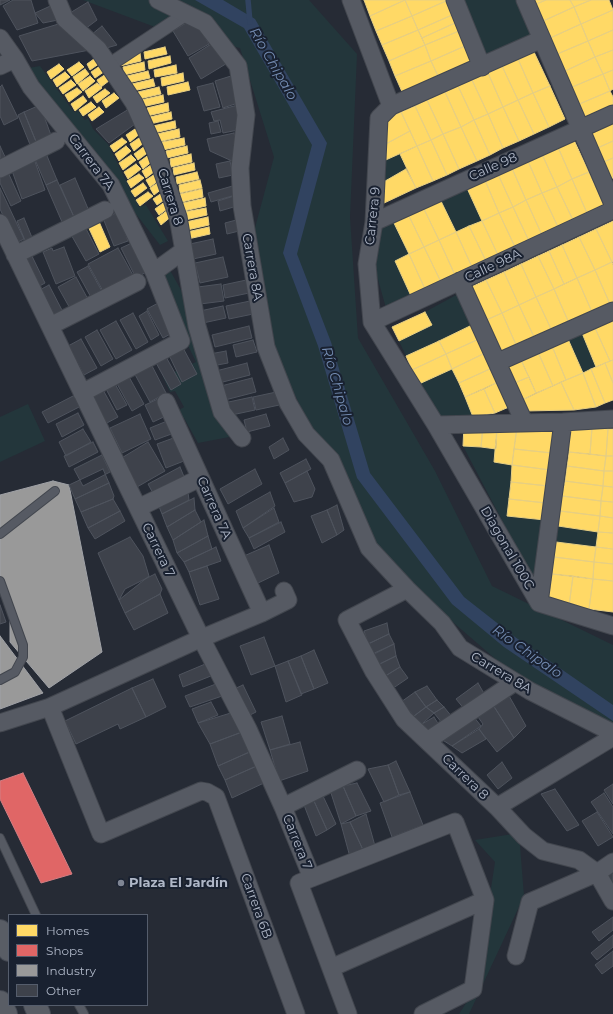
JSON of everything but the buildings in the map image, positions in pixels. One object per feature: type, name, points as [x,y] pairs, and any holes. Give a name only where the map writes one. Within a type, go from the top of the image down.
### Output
[{"type":"main road","points":[[0,931],[8,948]]},
{"type":"main road","points":[[0,1002],[6,1014]]},
{"type":"street","name":"Carrera 8","points":[[57,0],[65,19],[98,49],[134,102],[155,150],[178,217],[197,326],[222,412],[242,438]]},
{"type":"street","name":"Carrera 8A","points":[[158,0],[205,24],[238,66],[246,115],[240,168],[242,206],[266,346],[288,403],[306,434],[331,460],[369,548],[407,589],[442,623],[460,648],[530,691],[613,733]]},
{"type":"street","points":[[351,0],[391,106],[542,40]]},
{"type":"street","points":[[455,0],[482,67]]},
{"type":"street","points":[[525,0],[613,204]]},
{"type":"street","points":[[108,64],[186,14]]},
{"type":"street","name":"Carrera 7A","points":[[0,38],[7,63],[31,87],[111,185],[154,272],[181,341],[82,394]]},
{"type":"street","name":"Carrera 9","points":[[391,106],[379,118],[374,222],[367,264],[372,322],[436,425]]},
{"type":"street","name":"Calle 98","points":[[374,222],[613,114]]},
{"type":"street","points":[[0,169],[56,141]]},
{"type":"street","points":[[15,255],[105,210]]},
{"type":"street","name":"Calle 98A","points":[[372,322],[613,210]]},
{"type":"street","name":"Carrera 7","points":[[0,223],[201,638],[248,729],[283,807],[331,968],[348,1014]]},
{"type":"street","points":[[154,272],[183,250]]},
{"type":"street","points":[[460,281],[524,422]]},
{"type":"street","points":[[50,326],[137,282]]},
{"type":"street","points":[[498,362],[613,311]]},
{"type":"street","name":"Carrera 7A","points":[[166,402],[262,613]]},
{"type":"street","points":[[436,425],[563,422],[610,417]]},
{"type":"street","points":[[539,603],[563,422]]},
{"type":"street","name":"Diagonal 100C","points":[[436,425],[539,603],[613,626]]},
{"type":"street","points":[[138,508],[200,478]]},
{"type":"street","name":"Carrera 8","points":[[407,589],[347,620],[374,672],[404,718],[497,807],[524,836],[543,851],[579,860],[597,873],[613,901]]},
{"type":"street","points":[[0,724],[50,707],[201,638],[262,613],[288,600],[284,591]]},
{"type":"street","points":[[427,741],[515,682]]},
{"type":"street","name":"Carrera 6B","points":[[50,707],[101,834],[201,791],[207,792],[216,798],[296,1014]]},
{"type":"street","points":[[497,807],[613,737]]},
{"type":"street","points":[[283,807],[357,770]]},
{"type":"street","points":[[305,881],[455,822],[485,900],[474,990],[423,1014]]},
{"type":"street","points":[[516,956],[530,902],[597,873],[613,862]]},
{"type":"street","points":[[331,968],[485,900]]},
{"type":"lane","points":[[0,534],[55,491]]},
{"type":"lane","points":[[0,581],[23,645],[23,657],[15,672],[0,680]]},
{"type":"lane","points":[[0,838],[36,914]]},
{"type":"green space","points":[[83,0],[309,0],[357,54],[350,217],[358,338],[435,471],[492,586],[613,645],[613,731],[514,675],[403,579],[350,513],[273,348],[252,239],[274,157],[240,48],[163,30]]},
{"type":"green space","points":[[458,0],[518,0],[535,41],[483,61]]},
{"type":"green space","points":[[40,66],[74,112],[78,111],[85,120],[88,118],[93,129],[108,144],[139,207],[146,205],[168,241],[160,245],[23,69]]},
{"type":"green space","points":[[400,154],[406,169],[380,184],[379,163]]},
{"type":"green space","points":[[466,186],[482,221],[456,232],[439,197]]},
{"type":"green space","points":[[392,219],[409,254],[395,261],[411,296],[386,308],[373,262],[376,226]]},
{"type":"green space","points":[[162,256],[181,290],[204,352],[213,388],[245,434],[198,443],[184,418],[177,419],[174,413],[184,407],[175,391],[170,392],[163,377],[196,362],[179,327],[183,322],[154,262]]},
{"type":"green space","points":[[458,294],[472,325],[406,356],[399,341],[431,325],[425,312]]},
{"type":"green space","points":[[582,333],[596,367],[583,373],[568,339]]},
{"type":"green space","points":[[452,369],[473,417],[440,421],[419,384]]},
{"type":"green space","points":[[28,404],[45,441],[0,462],[0,417]]},
{"type":"green space","points":[[463,446],[496,449],[494,462],[512,465],[507,516],[545,520],[537,587]]},
{"type":"green space","points":[[558,526],[598,532],[596,547],[556,542]]},
{"type":"green space","points":[[519,833],[524,896],[469,1014],[459,1014],[476,988],[495,862],[475,840]]},
{"type":"water","name":"Río Chipalo","points":[[195,0],[223,0],[255,19],[327,143],[297,254],[331,342],[370,473],[464,597],[515,637],[613,705],[613,721],[504,647],[452,604],[357,478],[318,346],[283,253],[312,145],[244,28]]},
{"type":"waterway","points":[[248,0],[250,22]]},
{"type":"place","name":"Plaza El Jardín","points":[[121,883]]}]
